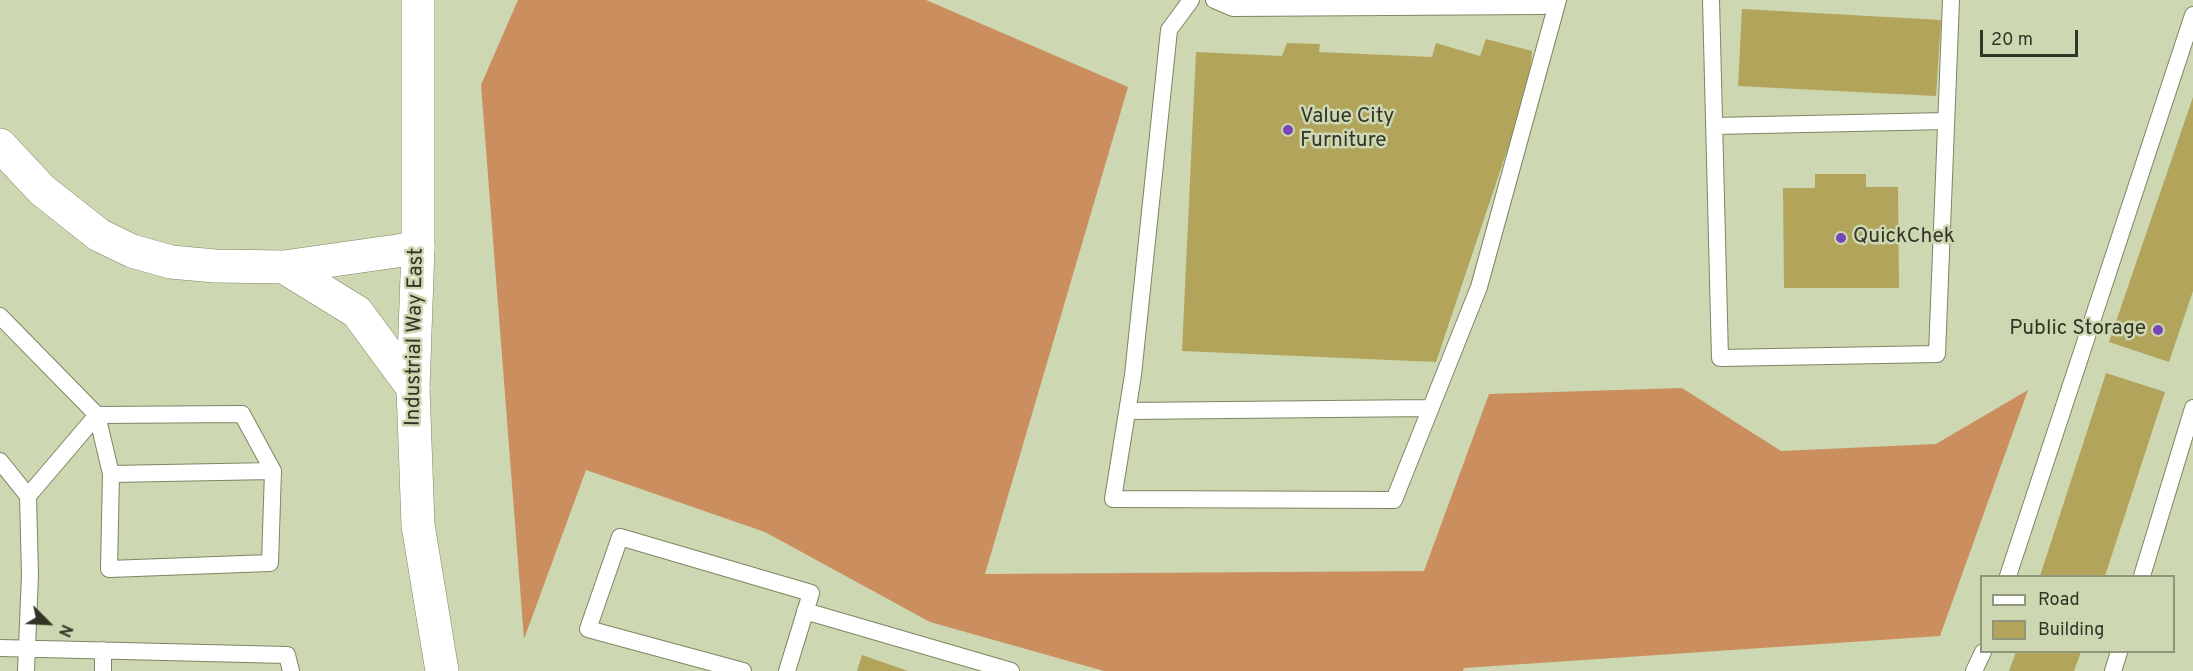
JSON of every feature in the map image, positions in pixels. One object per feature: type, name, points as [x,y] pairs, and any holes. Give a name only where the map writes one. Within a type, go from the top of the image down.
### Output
[{"type":"street","name":"Industrial Way East","points":[[418,0],[418,248],[413,388],[418,525],[442,671]]},
{"type":"street","points":[[0,145],[42,190],[72,216],[99,235],[132,251],[171,262],[215,266],[284,267],[418,248]]},
{"type":"street","points":[[284,267],[357,312],[413,388]]},
{"type":"lane","points":[[1191,0],[1169,30],[1128,411],[1113,499],[1394,500],[1479,287],[1558,0]]},
{"type":"lane","points":[[1214,0],[1233,9],[1542,6],[1550,0]]},
{"type":"lane","points":[[1712,0],[1720,358],[1937,354],[1951,0]]},
{"type":"lane","points":[[2008,575],[2193,15]]},
{"type":"lane","points":[[1714,126],[1946,121]]},
{"type":"lane","points":[[0,316],[97,415],[111,474],[109,569],[270,563],[273,471],[242,414],[97,415],[28,496]]},
{"type":"lane","points":[[1128,411],[1431,408]]},
{"type":"lane","points":[[2142,575],[2193,408]]},
{"type":"lane","points":[[0,461],[28,496],[30,575],[26,671]]},
{"type":"lane","points":[[111,474],[273,471]]},
{"type":"lane","points":[[743,671],[588,629],[620,537],[811,593],[787,671]]},
{"type":"lane","points":[[805,611],[1011,671]]},
{"type":"lane","points":[[0,648],[287,655],[291,671]]},
{"type":"lane","points":[[103,650],[103,671]]},
{"type":"lane","points":[[1974,671],[1982,653]]},
{"type":"lane","points":[[2113,671],[2118,653]]},
{"type":"shaded area","points":[[518,0],[926,0],[1128,87],[985,574],[1424,571],[1489,394],[1682,388],[1781,451],[1936,444],[2028,390],[1940,636],[1464,668],[1463,671],[1104,671],[930,622],[765,532],[586,470],[524,639],[481,85]]},
{"type":"building","points":[[1742,9],[1941,20],[1936,96],[1738,86]]},
{"type":"building","points":[[1486,39],[1532,51],[1530,82],[1436,362],[1182,351],[1196,52],[1282,56],[1287,43],[1320,44],[1319,52],[1432,57],[1436,43],[1480,56]]},
{"type":"building","points":[[2193,97],[2193,291],[2169,362],[2109,342]]},
{"type":"building","name":"QuickChek","points":[[1815,174],[1866,174],[1866,187],[1898,187],[1899,288],[1784,288],[1783,188],[1815,188]]},
{"type":"building","points":[[2106,373],[2165,392],[2105,575],[2040,575]]},
{"type":"building","points":[[2016,653],[2081,653],[2074,671],[2009,671]]},
{"type":"building","points":[[862,655],[908,671],[857,671]]},
{"type":"place","name":"Value City Furniture","points":[[1288,130]]},
{"type":"place","name":"QuickChek","points":[[1841,238]]},
{"type":"place","name":"Public Storage","points":[[2158,330]]}]
